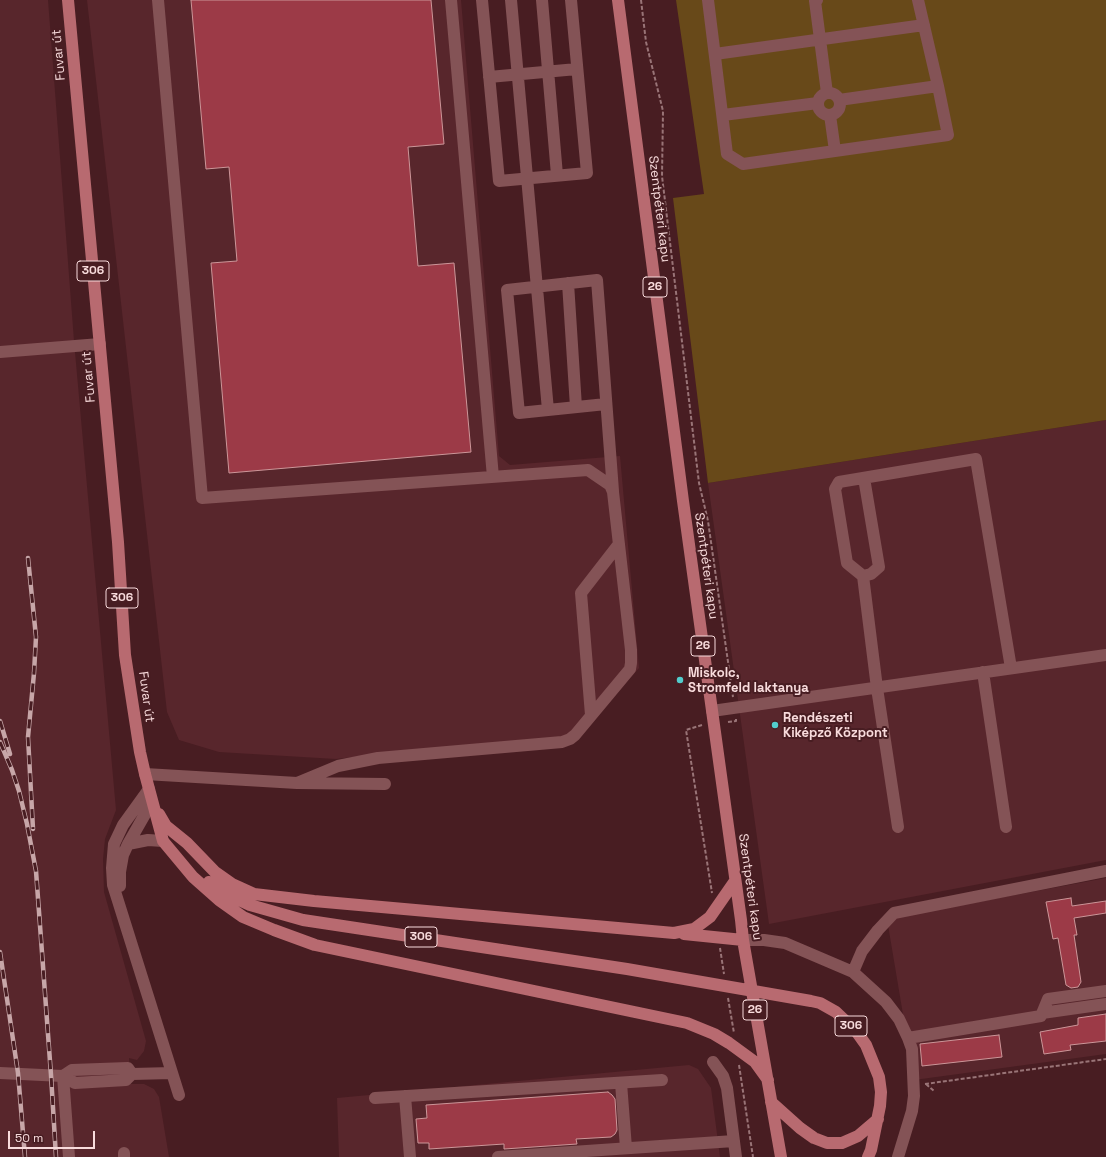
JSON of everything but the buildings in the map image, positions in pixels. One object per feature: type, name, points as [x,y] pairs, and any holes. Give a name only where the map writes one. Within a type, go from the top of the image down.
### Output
[{"type":"main road","name":"Fuvar út","points":[[68,0],[118,542],[126,655],[140,752],[145,774]]},
{"type":"main road","name":"Szentpéteri kapu","points":[[618,0],[742,940],[768,1080],[780,1157]]},
{"type":"main road","name":"306","points":[[145,774],[152,802],[160,822],[172,842],[202,876],[222,891],[250,905],[303,920],[627,969],[820,1003],[836,1012],[856,1031],[866,1045],[879,1077],[881,1092],[878,1119]]},
{"type":"main road","points":[[152,802],[163,842],[193,877],[219,900],[243,917],[315,945],[687,1023],[714,1034],[729,1043],[755,1062],[768,1080]]},
{"type":"main road","points":[[152,802],[166,826],[187,843],[215,872],[232,884],[254,894],[314,901],[742,940]]},
{"type":"main road","points":[[674,933],[694,929],[710,918],[735,881]]},
{"type":"main road","points":[[771,1102],[800,1128],[814,1138],[826,1143],[842,1143],[858,1136],[878,1119]]},
{"type":"main road","points":[[868,1157],[878,1119]]},
{"type":"street","points":[[158,0],[202,498],[588,470],[610,485],[613,492]]},
{"type":"street","points":[[451,0],[493,477]]},
{"type":"street","points":[[482,0],[499,181],[587,173],[571,0]]},
{"type":"street","points":[[511,0],[548,410]]},
{"type":"street","points":[[542,0],[557,175]]},
{"type":"street","points":[[708,0],[727,154],[743,164],[948,135],[918,0]]},
{"type":"street","points":[[815,0],[827,93]]},
{"type":"street","points":[[715,54],[924,25]]},
{"type":"street","points":[[489,77],[577,69]]},
{"type":"street","points":[[839,100],[938,86]]},
{"type":"street","points":[[827,93],[835,94],[840,103],[836,113],[830,115],[822,113],[818,106],[821,96],[827,93]]},
{"type":"street","points":[[723,116],[818,103]]},
{"type":"street","points":[[830,115],[835,151]]},
{"type":"street","points":[[297,783],[338,766],[378,758],[562,742],[575,735],[630,669],[631,650],[613,492],[597,280],[507,290],[519,413],[606,404]]},
{"type":"street","points":[[568,283],[576,407]]},
{"type":"street","points":[[0,352],[100,344]]},
{"type":"street","points":[[898,827],[876,688],[863,576],[847,563],[835,490],[839,482],[976,459],[1012,668]]},
{"type":"street","points":[[863,576],[871,574],[879,567],[864,478]]},
{"type":"street","points":[[591,715],[581,593],[619,544]]},
{"type":"street","points":[[712,711],[1106,655]]},
{"type":"street","points":[[983,672],[1006,827]]},
{"type":"street","points":[[145,774],[297,783],[385,784]]},
{"type":"street","points":[[149,789],[122,825],[114,844],[112,868],[113,886],[179,1096]]},
{"type":"street","points":[[122,825],[152,802]]},
{"type":"street","points":[[120,905],[120,872],[124,855],[128,844],[152,802]]},
{"type":"street","points":[[128,844],[148,840],[163,842]]},
{"type":"street","points":[[854,972],[862,950],[894,913],[1106,871]]},
{"type":"street","points":[[742,940],[764,940],[785,943],[854,972],[886,1002],[899,1019],[912,1049],[920,1084],[914,1096],[912,1111],[898,1157]]},
{"type":"street","points":[[908,1038],[1041,1016],[1048,999],[1106,991]]},
{"type":"street","points":[[1042,1013],[1106,1004]]},
{"type":"street","points":[[713,1062],[723,1076],[727,1088],[736,1157]]},
{"type":"street","points":[[0,1073],[63,1076],[75,1083],[126,1080],[132,1074],[172,1074]]},
{"type":"street","points":[[63,1076],[69,1157]]},
{"type":"street","points":[[375,1098],[662,1080]]},
{"type":"street","points":[[621,1083],[626,1148]]},
{"type":"street","points":[[405,1096],[410,1157]]},
{"type":"street","points":[[498,1157],[734,1141]]},
{"type":"path","points":[[640,0],[646,42],[663,111],[662,176],[699,483],[708,521],[736,721]]},
{"type":"path","points":[[920,1084],[1106,1059]]},
{"type":"path","points":[[920,1084],[934,1091]]},
{"type":"shaded area","points":[[0,0],[48,0],[74,341],[116,810],[105,839],[103,859],[104,892],[146,1041],[144,1051],[137,1060],[129,1058],[131,1084],[144,1084],[154,1089],[159,1097],[169,1157],[0,1157]]},
{"type":"shaded area","points":[[87,0],[461,0],[499,456],[510,465],[620,456],[639,668],[571,745],[371,755],[336,759],[219,752],[179,740],[167,712]]},
{"type":"shaded area","points":[[676,0],[1106,0],[1106,420],[708,483],[673,198],[704,194]]},
{"type":"shaded area","points":[[1106,420],[1106,860],[769,924],[708,483]]},
{"type":"shaded area","points":[[1106,878],[1106,1054],[914,1080],[887,919]]},
{"type":"shaded area","points":[[689,1065],[698,1069],[711,1088],[720,1157],[339,1157],[337,1098]]},
{"type":"railway","points":[[28,558],[36,637],[28,737],[33,829]]},
{"type":"railway","points":[[0,721],[10,754]]},
{"type":"railway","points":[[0,742],[19,791],[36,871],[56,1157]]},
{"type":"railway","points":[[0,952],[18,1073],[25,1157]]},
{"type":"place","name":"Miskolc, Stromfeld laktanya","points":[[680,680]]},
{"type":"place","name":"Rendészeti Kiképző Központ","points":[[775,725]]}]
